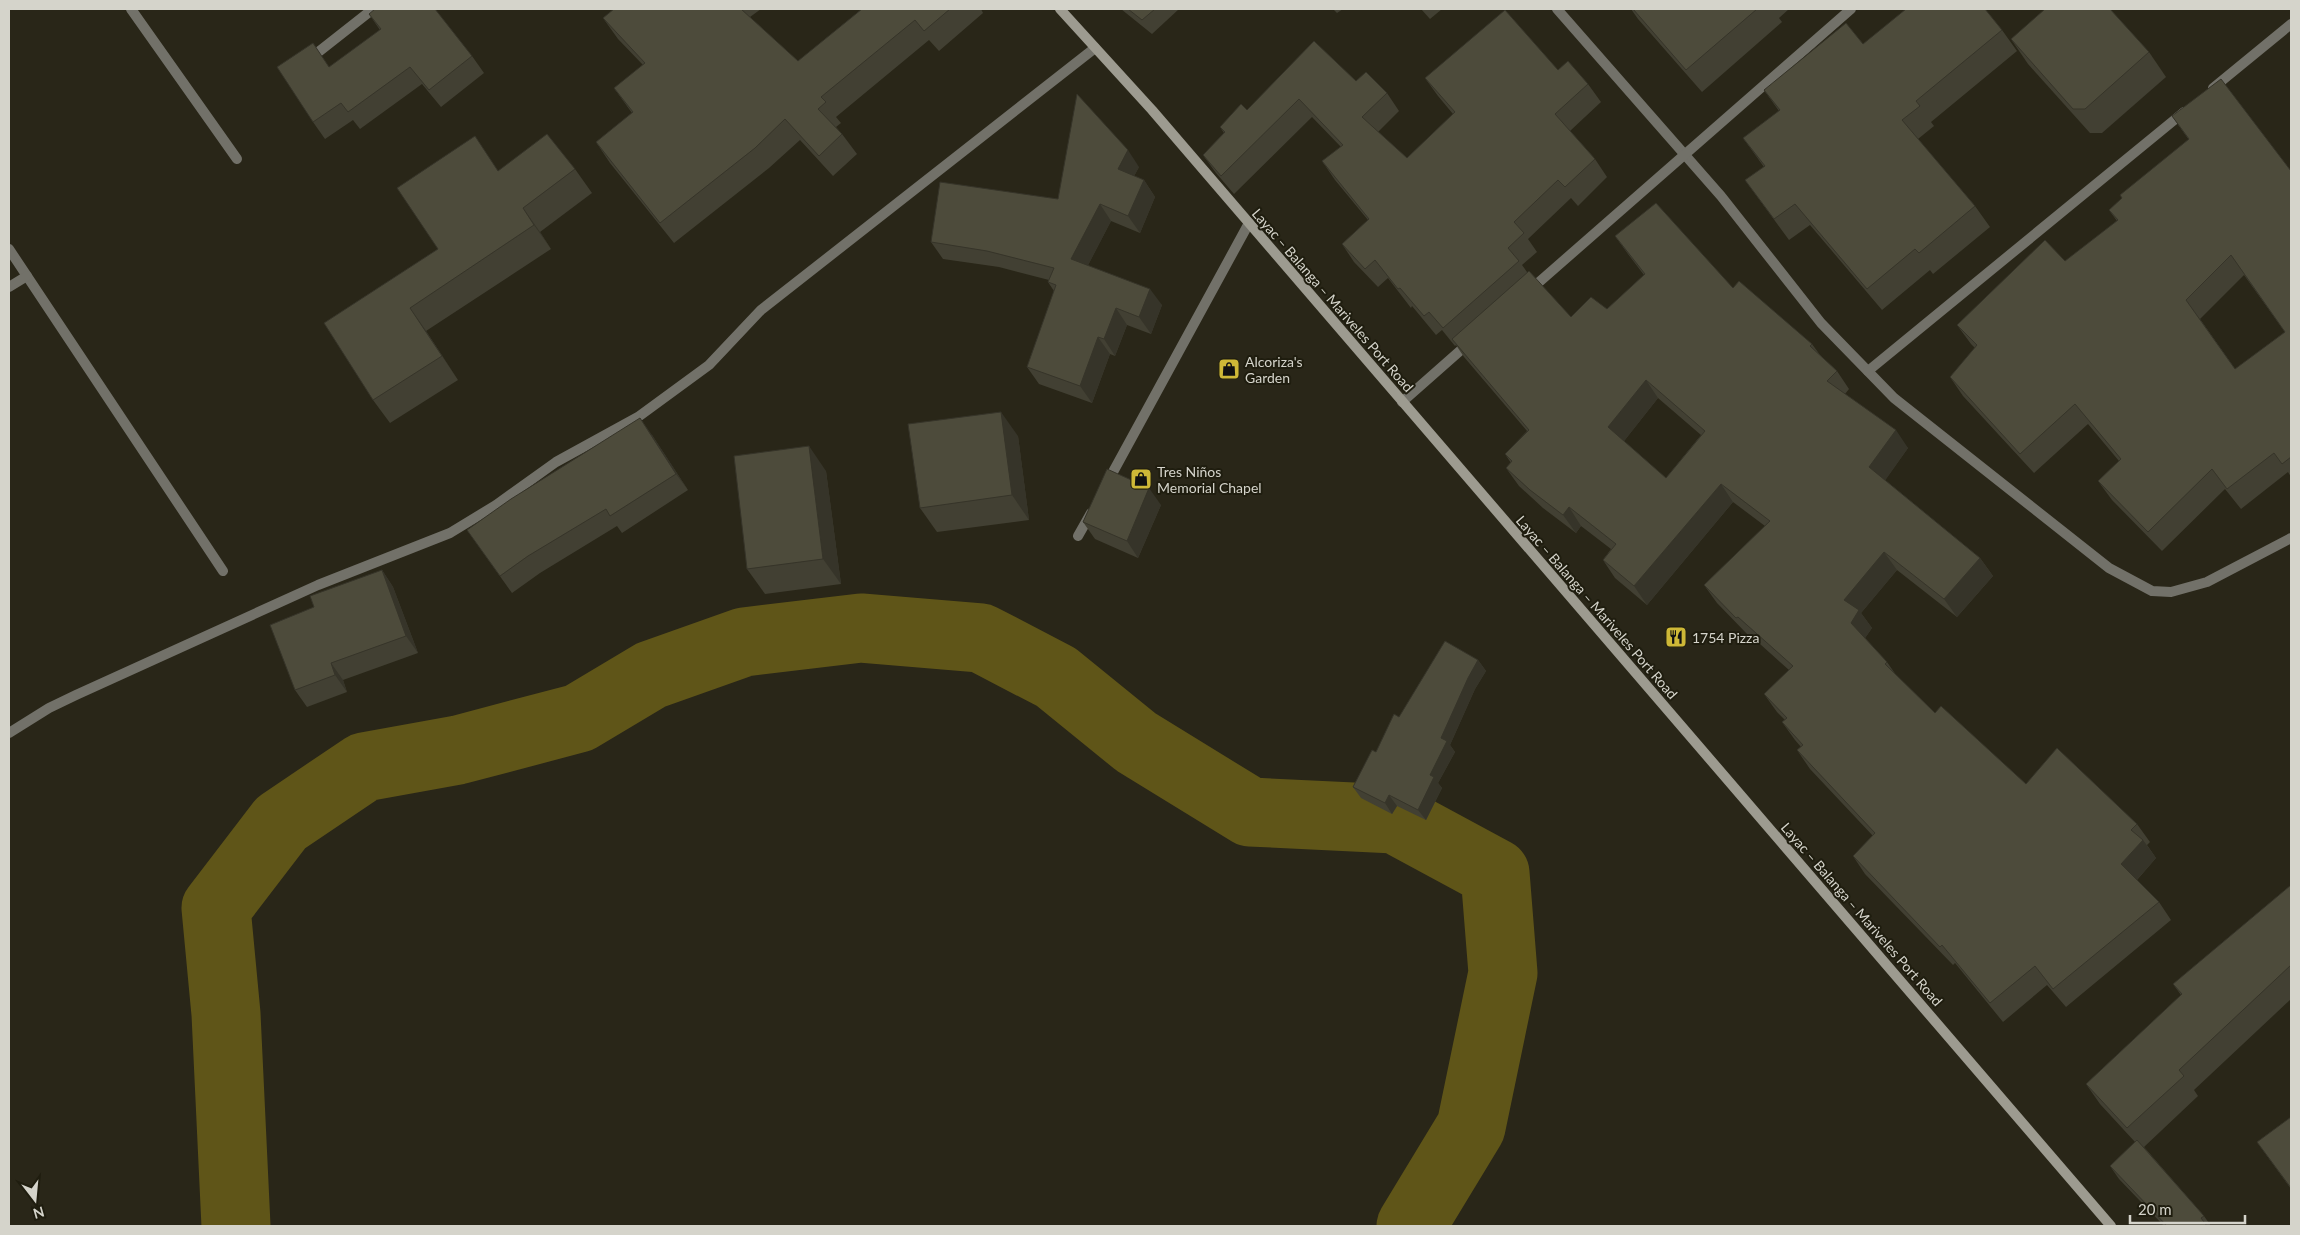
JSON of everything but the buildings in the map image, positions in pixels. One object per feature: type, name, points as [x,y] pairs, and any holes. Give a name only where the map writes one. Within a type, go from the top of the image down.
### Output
[{"type":"main road","name":"Layac – Balanga – Mariveles Port Road","points":[[1060,9],[1249,223],[2112,1226]]},
{"type":"street","points":[[131,9],[237,159]]},
{"type":"street","points":[[312,57],[372,9]]},
{"type":"street","points":[[1557,9],[1685,154],[1821,323],[1894,398],[2109,568],[2152,591],[2170,592],[2207,582],[2291,538]]},
{"type":"street","points":[[1521,298],[1851,9]]},
{"type":"street","points":[[2206,93],[2291,24]]},
{"type":"street","points":[[9,733],[62,702],[318,585],[450,533],[496,505],[556,462],[638,417],[709,364],[761,310],[1095,48]]},
{"type":"street","points":[[1868,371],[2191,106]]},
{"type":"street","points":[[1078,536],[1249,223]]},
{"type":"street","points":[[9,249],[223,571]]},
{"type":"street","points":[[9,287],[27,276]]},
{"type":"street","points":[[1402,402],[1476,336]]},
{"type":"waterway","points":[[236,1226],[226,1014],[216,908],[281,823],[364,767],[458,750],[579,718],[651,675],[744,642],[861,628],[981,638],[1056,677],[1136,742],[1250,812],[1395,819],[1495,873],[1503,973],[1471,1127],[1411,1226]]},
{"type":"place","name":"Alcoriza's Garden","points":[[1229,369]]},
{"type":"place","name":"Tres Niños Memorial Chapel","points":[[1141,479]]},
{"type":"place","name":"1754 Pizza","points":[[1676,637]]}]
